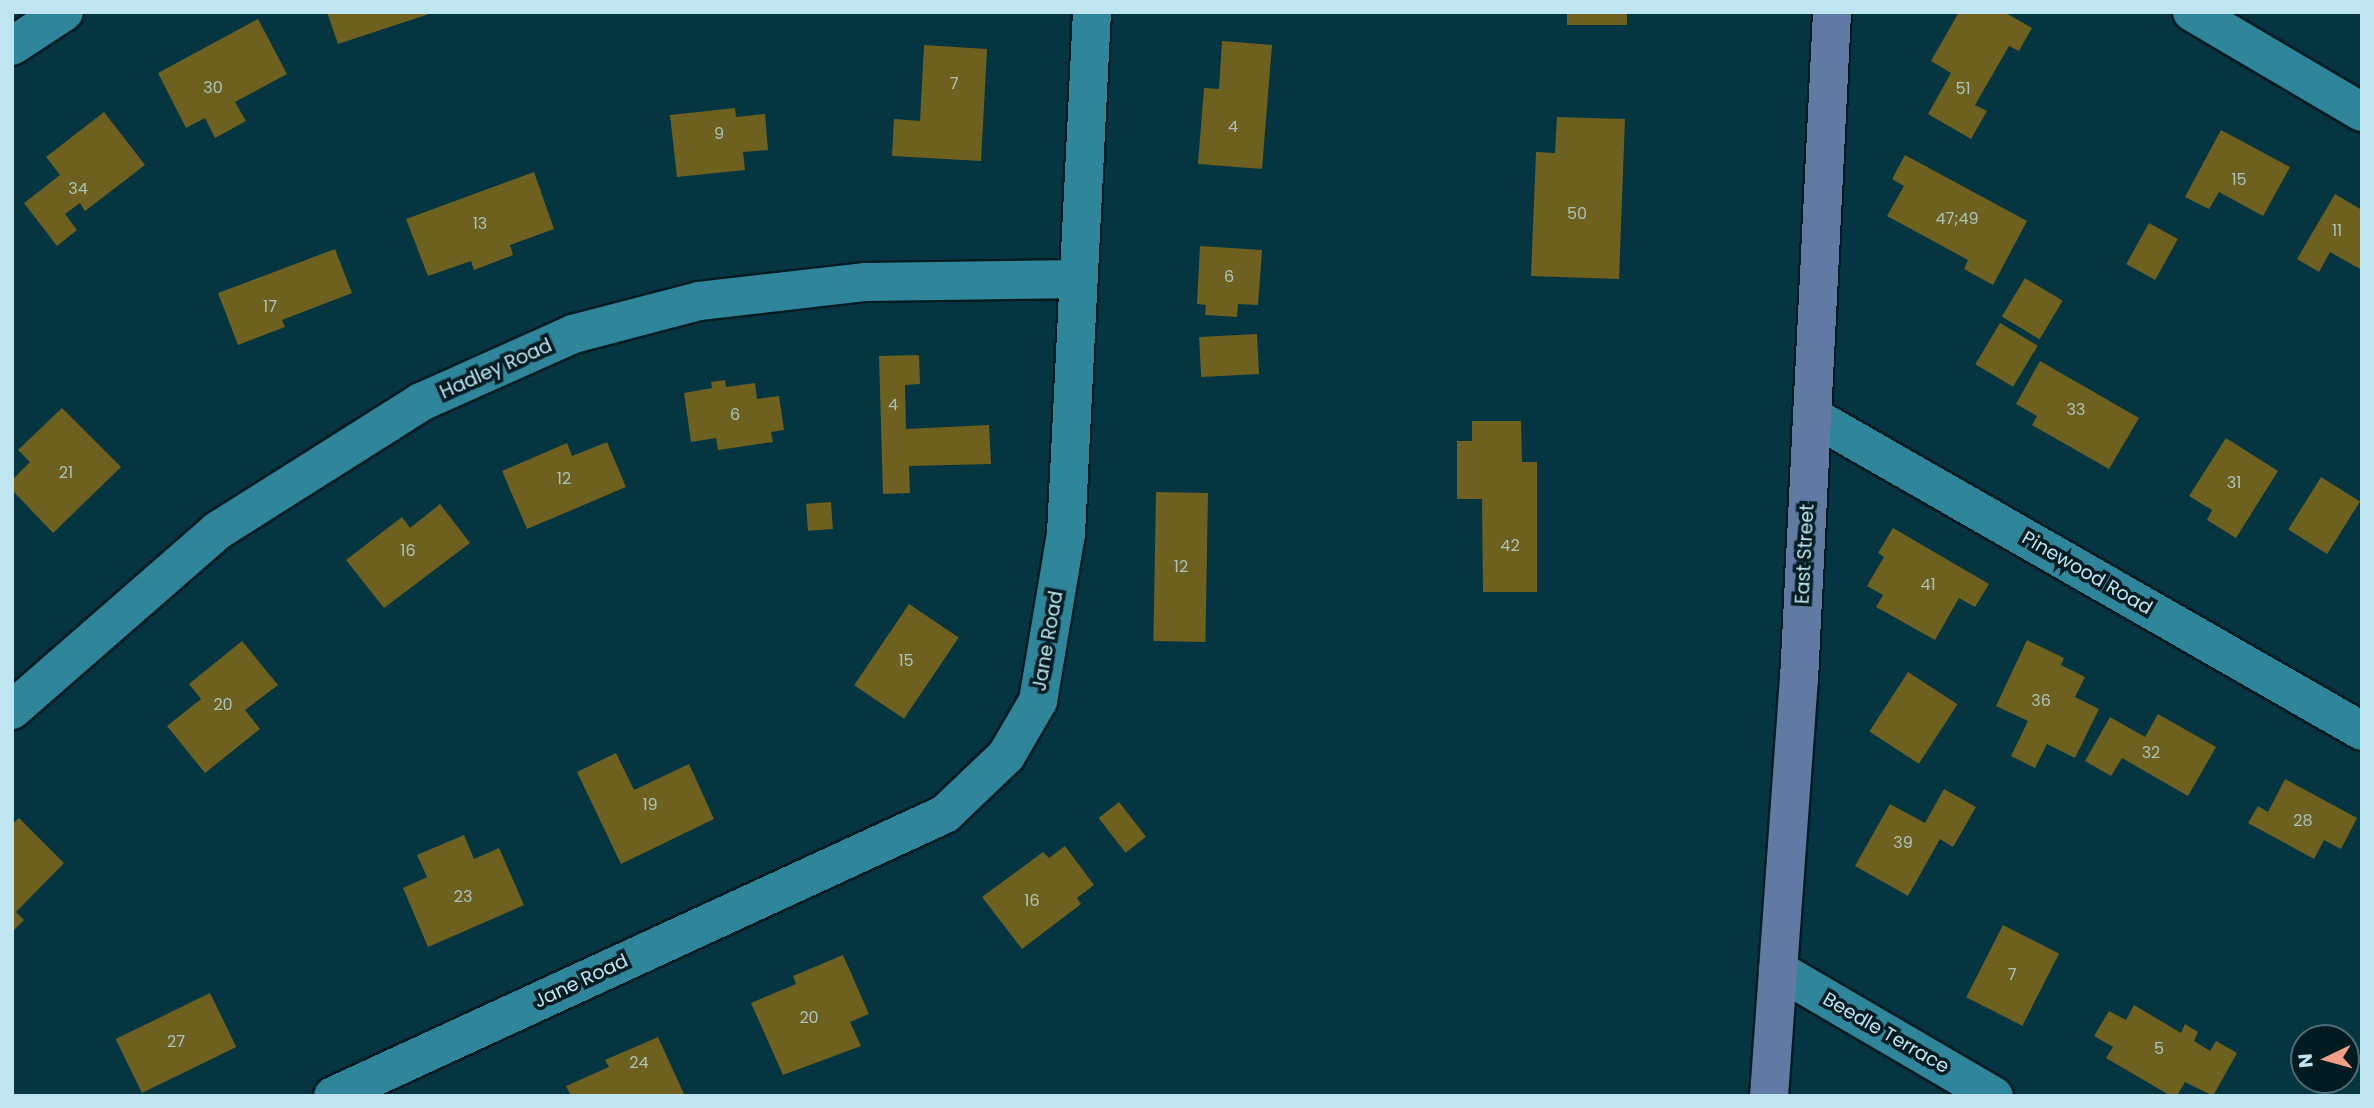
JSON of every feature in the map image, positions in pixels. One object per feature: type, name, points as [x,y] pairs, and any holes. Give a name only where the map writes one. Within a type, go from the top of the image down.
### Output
[{"type":"main road","name":"East Street","points":[[1769,1096],[1812,416],[1832,12]]},
{"type":"street","points":[[12,46],[64,12]]},
{"type":"street","name":"Jane Road","points":[[333,1096],[945,814],[1006,756],[1038,701],[1066,534],[1092,12]]},
{"type":"street","points":[[2192,12],[2362,112]]},
{"type":"street","name":"Hadley Road","points":[[12,710],[217,531],[421,402],[573,334],[699,302],[866,282],[1079,279]]},
{"type":"street","name":"Pinewood Road","points":[[1812,416],[2362,731]]},
{"type":"street","name":"Beedle Terrace","points":[[1778,970],[1994,1096]]},
{"type":"building","points":[[327,12],[432,12],[432,13],[338,44]]},
{"type":"building","points":[[1567,12],[1627,12],[1627,25],[1567,25]]},
{"type":"building","points":[[1959,12],[2004,12],[2032,28],[2019,51],[2009,46],[1975,105],[1987,111],[1971,139],[1928,114],[1951,73],[1931,61]]},
{"type":"building","points":[[258,19],[287,74],[235,102],[246,121],[215,138],[205,118],[186,128],[158,73]]},
{"type":"building","points":[[1222,41],[1272,45],[1262,169],[1198,164],[1204,88],[1219,89]]},
{"type":"building","points":[[924,45],[987,49],[981,161],[892,156],[894,119],[920,121]]},
{"type":"building","points":[[735,108],[736,117],[765,114],[768,150],[743,152],[745,170],[677,177],[670,115]]},
{"type":"building","points":[[104,112],[145,165],[85,211],[80,203],[65,214],[77,230],[57,246],[24,203],[60,175],[46,157]]},
{"type":"building","points":[[1557,117],[1625,119],[1619,279],[1531,276],[1536,152],[1555,153]]},
{"type":"building","points":[[2221,130],[2290,167],[2263,216],[2219,192],[2209,209],[2185,197]]},
{"type":"building","points":[[1905,155],[2027,221],[1993,285],[1964,269],[1968,260],[1887,216],[1904,186],[1892,179]]},
{"type":"building","points":[[534,172],[554,229],[510,245],[513,255],[474,270],[471,261],[428,276],[406,219]]},
{"type":"building","points":[[2335,194],[2362,210],[2362,270],[2330,252],[2319,272],[2297,259]]},
{"type":"building","points":[[2149,223],[2178,239],[2155,280],[2126,264]]},
{"type":"building","points":[[1200,246],[1262,250],[1258,305],[1238,304],[1237,317],[1205,315],[1206,305],[1197,304]]},
{"type":"building","points":[[335,249],[352,293],[282,320],[285,327],[238,345],[218,293]]},
{"type":"building","points":[[2025,278],[2063,301],[2040,339],[2002,317]]},
{"type":"building","points":[[2000,323],[2038,346],[2013,387],[1975,364]]},
{"type":"building","points":[[1257,334],[1259,374],[1201,377],[1199,337]]},
{"type":"building","points":[[919,355],[920,384],[905,385],[906,429],[989,425],[991,464],[909,466],[910,493],[883,494],[879,356]]},
{"type":"building","points":[[2040,361],[2139,418],[2109,469],[2032,425],[2037,416],[2016,404]]},
{"type":"building","points":[[725,380],[726,387],[755,383],[757,399],[779,396],[784,430],[771,432],[773,442],[718,450],[716,438],[691,442],[684,393],[712,388],[711,382]]},
{"type":"building","points":[[62,408],[121,467],[53,533],[12,490],[12,480],[30,462],[18,450]]},
{"type":"building","points":[[1472,421],[1521,421],[1522,462],[1537,462],[1537,592],[1483,592],[1482,499],[1457,499],[1457,441],[1472,441]]},
{"type":"building","points":[[2226,438],[2278,471],[2236,538],[2207,520],[2212,510],[2189,496]]},
{"type":"building","points":[[607,442],[626,487],[527,529],[502,471],[567,443],[572,456]]},
{"type":"building","points":[[2321,477],[2360,501],[2327,554],[2288,530]]},
{"type":"building","points":[[1156,492],[1208,493],[1205,642],[1153,641]]},
{"type":"building","points":[[831,502],[833,529],[808,531],[806,504]]},
{"type":"building","points":[[440,504],[470,543],[384,608],[346,560],[402,517],[410,528]]},
{"type":"building","points":[[1893,528],[1989,584],[1975,607],[1959,598],[1935,640],[1876,607],[1883,595],[1867,586],[1884,557],[1878,553]]},
{"type":"building","points":[[909,604],[959,638],[904,719],[854,685]]},
{"type":"building","points":[[2027,640],[2064,658],[2061,665],[2085,677],[2075,697],[2099,709],[2075,758],[2047,744],[2035,768],[2011,756],[2028,721],[1996,706]]},
{"type":"building","points":[[242,641],[278,685],[245,710],[260,729],[205,773],[167,726],[201,699],[189,684]]},
{"type":"building","points":[[1908,672],[1957,704],[1919,764],[1869,732]]},
{"type":"building","points":[[2158,714],[2216,747],[2188,796],[2122,758],[2111,776],[2085,761],[2110,717],[2145,737]]},
{"type":"building","points":[[616,753],[634,790],[689,764],[714,819],[621,864],[577,772]]},
{"type":"building","points":[[2285,779],[2357,818],[2341,849],[2324,840],[2314,859],[2248,823],[2258,806],[2268,812]]},
{"type":"building","points":[[1944,789],[1976,807],[1953,847],[1940,839],[1908,896],[1855,866],[1890,804],[1925,823]]},
{"type":"building","points":[[1119,802],[1146,837],[1126,853],[1099,818]]},
{"type":"building","points":[[19,818],[64,863],[16,912],[24,920],[12,932],[12,824]]},
{"type":"building","points":[[464,835],[474,859],[499,848],[524,905],[428,947],[403,888],[427,877],[417,855]]},
{"type":"building","points":[[1065,846],[1094,885],[1077,898],[1081,904],[1022,949],[982,897],[1043,852],[1049,858]]},
{"type":"building","points":[[2003,925],[2059,954],[2022,1026],[1966,997]]},
{"type":"building","points":[[843,955],[869,1014],[850,1022],[861,1046],[783,1075],[751,1003],[796,984],[793,976]]},
{"type":"building","points":[[210,993],[236,1047],[142,1093],[116,1039]]},
{"type":"building","points":[[2134,1005],[2181,1033],[2185,1024],[2198,1032],[2194,1041],[2210,1051],[2216,1041],[2237,1053],[2213,1096],[2185,1082],[2177,1096],[2171,1096],[2106,1058],[2113,1047],[2094,1036],[2109,1011],[2126,1020]]},
{"type":"building","points":[[658,1037],[684,1094],[571,1096],[566,1086],[609,1067],[605,1060]]}]
